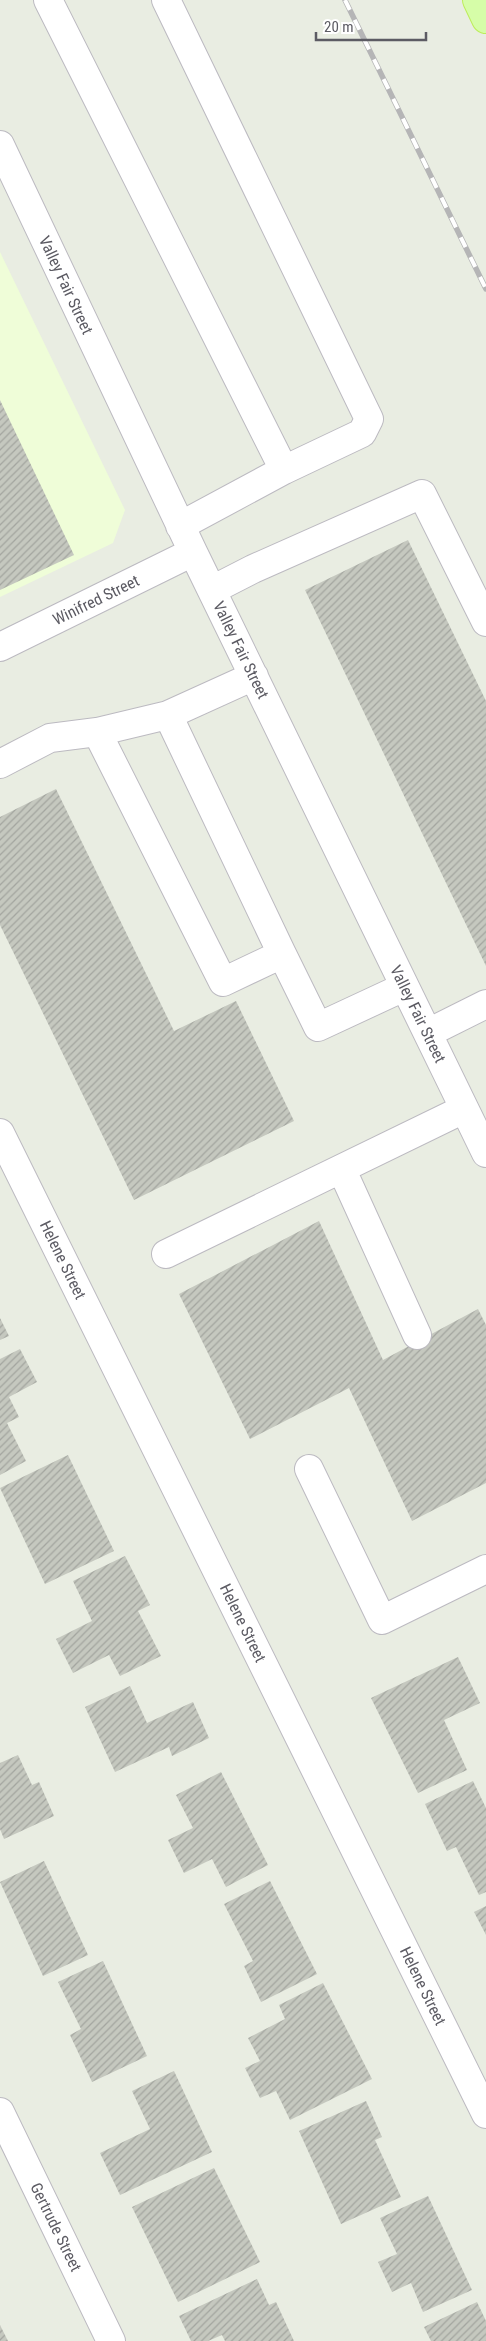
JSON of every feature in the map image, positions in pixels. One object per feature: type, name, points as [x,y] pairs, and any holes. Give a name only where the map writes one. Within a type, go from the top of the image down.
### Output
[{"type":"main road","points":[[476,0],[486,20]]},
{"type":"street","points":[[48,0],[284,470]]},
{"type":"street","points":[[166,0],[369,419],[362,433],[284,470],[180,526]]},
{"type":"street","name":"Valley Fair Street","points":[[0,145],[180,526],[486,1153]]},
{"type":"street","points":[[212,590],[252,570],[422,494],[486,622]]},
{"type":"street","name":"Winifred Street","points":[[0,647],[193,552]]},
{"type":"street","points":[[0,764],[50,738],[97,732],[168,715],[254,676]]},
{"type":"street","points":[[168,715],[318,1027],[404,987]]},
{"type":"street","points":[[97,732],[223,982],[282,954]]},
{"type":"street","points":[[428,1033],[486,1004]]},
{"type":"street","points":[[166,1254],[464,1109]]},
{"type":"street","name":"Helene Street","points":[[0,1133],[486,2114]]},
{"type":"street","points":[[342,1170],[417,1335]]},
{"type":"street","points":[[309,1469],[382,1620],[486,1569]]},
{"type":"street","name":"Gertrude Street","points":[[0,2112],[112,2341]]},
{"type":"shaded area","points":[[0,252],[125,510],[113,543],[0,597]]},
{"type":"building","points":[[0,400],[74,555],[0,590]]},
{"type":"building","points":[[408,540],[486,701],[486,966],[305,590]]},
{"type":"building","points":[[56,789],[174,1031],[236,1001],[294,1121],[134,1200],[0,925],[0,817]]},
{"type":"building","points":[[319,1221],[383,1360],[478,1309],[486,1325],[486,1483],[412,1521],[349,1388],[250,1439],[179,1294]]},
{"type":"building","points":[[0,1318],[9,1336],[0,1340]]},
{"type":"building","points":[[20,1349],[37,1382],[9,1397],[19,1417],[7,1423],[26,1461],[0,1475],[0,1359]]},
{"type":"building","points":[[68,1455],[114,1551],[45,1584],[0,1488]]},
{"type":"building","points":[[125,1556],[150,1605],[138,1611],[161,1656],[120,1676],[109,1655],[73,1673],[56,1639],[92,1621],[73,1581]]},
{"type":"building","points":[[458,1657],[480,1703],[444,1720],[467,1770],[418,1793],[371,1698]]},
{"type":"building","points":[[130,1686],[147,1723],[193,1702],[209,1738],[172,1756],[169,1747],[115,1772],[85,1707]]},
{"type":"building","points":[[18,1755],[32,1785],[39,1782],[54,1816],[4,1839],[0,1829],[0,1763]]},
{"type":"building","points":[[221,1772],[268,1865],[226,1887],[212,1859],[184,1873],[168,1840],[193,1828],[176,1795]]},
{"type":"building","points":[[473,1781],[486,1808],[486,1892],[479,1895],[456,1847],[447,1851],[425,1804]]},
{"type":"building","points":[[44,1861],[88,1955],[43,1976],[0,1882]]},
{"type":"building","points":[[270,1881],[317,1974],[261,2002],[244,1966],[253,1961],[224,1904]]},
{"type":"building","points":[[486,1906],[486,1935],[474,1912]]},
{"type":"building","points":[[103,1961],[147,2056],[92,2082],[70,2035],[81,2029],[58,1982]]},
{"type":"building","points":[[323,1983],[372,2079],[290,2120],[276,2091],[260,2098],[245,2068],[260,2061],[248,2038],[285,2019],[279,2005]]},
{"type":"building","points":[[174,2071],[212,2152],[120,2195],[100,2153],[150,2129],[132,2091]]},
{"type":"building","points":[[366,2101],[382,2137],[375,2140],[401,2197],[341,2224],[299,2131]]},
{"type":"building","points":[[214,2168],[260,2262],[178,2302],[132,2207]]},
{"type":"building","points":[[428,2196],[472,2290],[423,2312],[411,2283],[392,2292],[378,2262],[397,2254],[380,2218]]},
{"type":"building","points":[[257,2279],[269,2305],[276,2302],[294,2341],[225,2341],[222,2335],[208,2341],[191,2341],[179,2316]]},
{"type":"building","points":[[477,2302],[486,2321],[486,2341],[431,2341],[424,2327]]},
{"type":"building","points":[[0,2325],[8,2341],[0,2341]]},
{"type":"railway","points":[[345,0],[486,289]]}]
